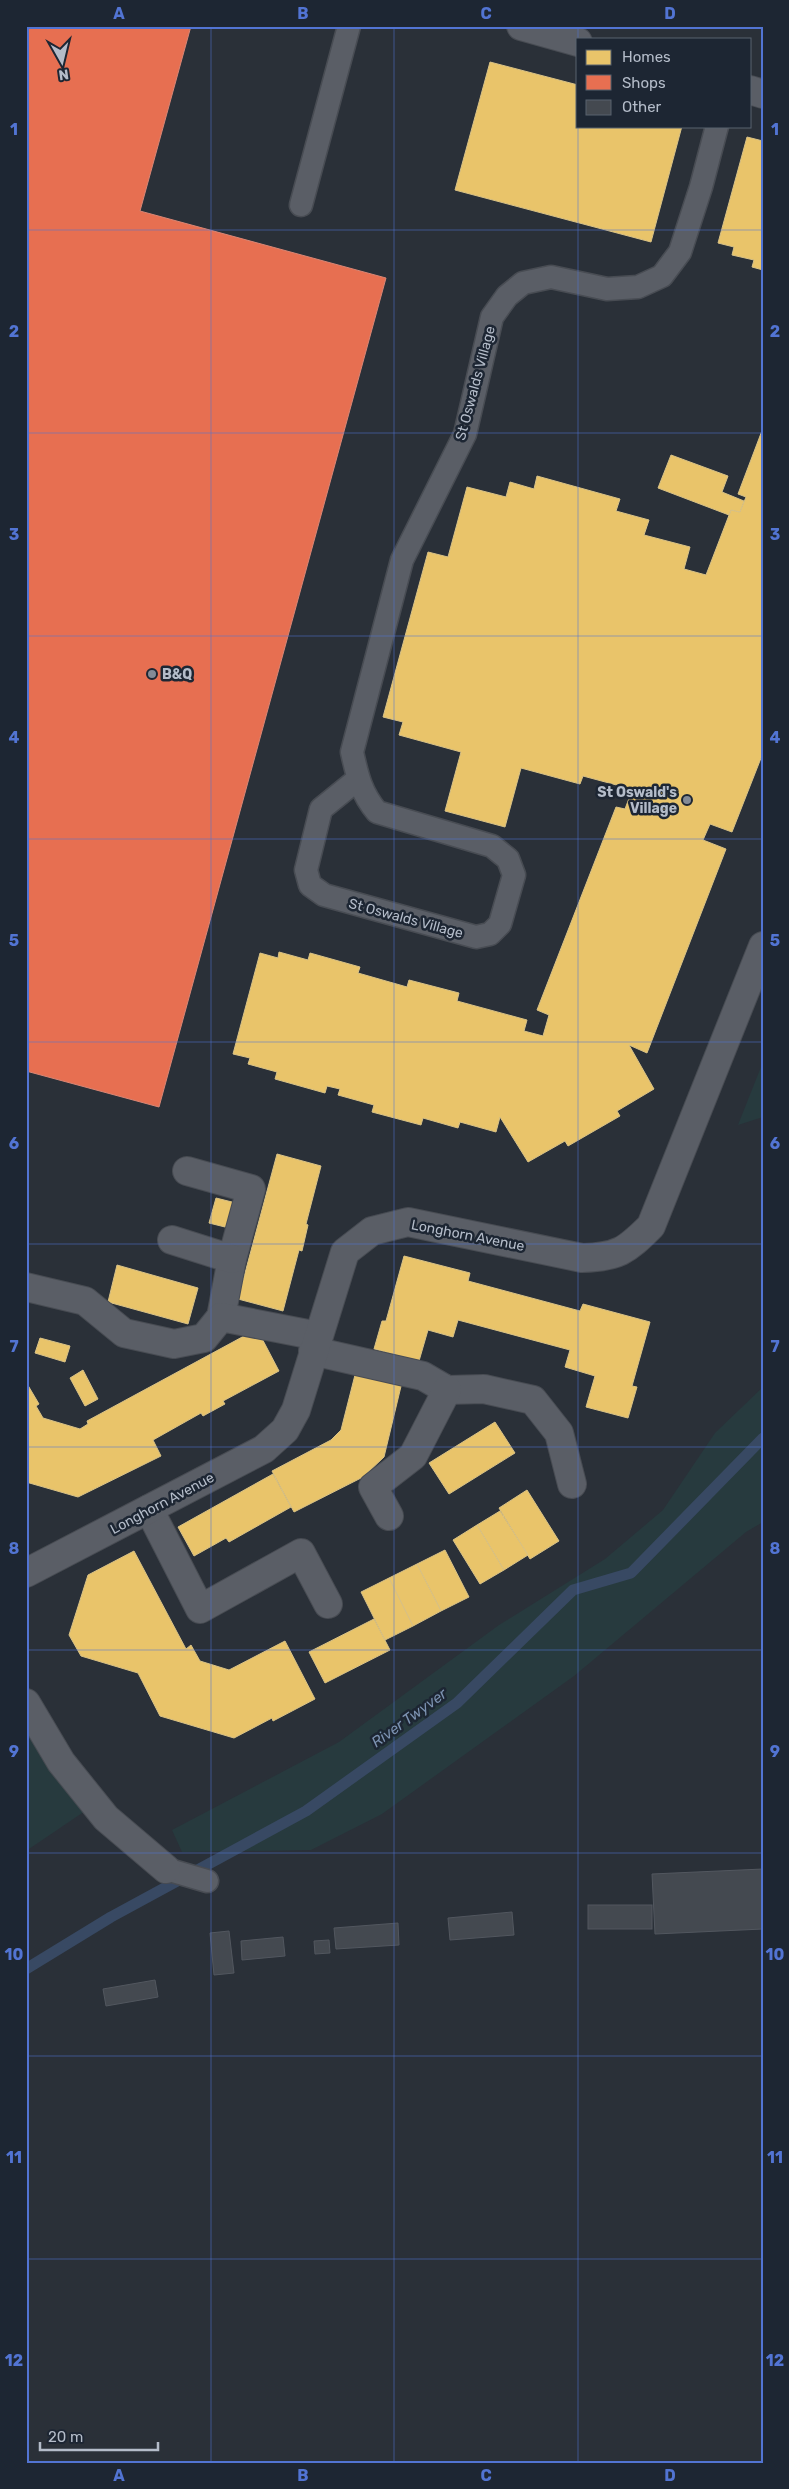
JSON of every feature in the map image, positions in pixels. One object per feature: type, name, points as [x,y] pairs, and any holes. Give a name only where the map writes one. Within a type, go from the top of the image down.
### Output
[{"type":"street","points":[[528,27],[576,41]]},
{"type":"street","name":"Longhorn Avenue","points":[[26,1573],[264,1449],[285,1430],[296,1410],[345,1252],[372,1231],[408,1222],[582,1258],[607,1257],[629,1248],[651,1226],[763,946]]},
{"type":"street","points":[[26,1288],[85,1301],[124,1333],[174,1344],[204,1338],[221,1317],[232,1259],[252,1189],[187,1171]]},
{"type":"street","points":[[172,1240],[232,1259]]},
{"type":"street","points":[[221,1317],[423,1376],[447,1390],[484,1389],[533,1400],[560,1433],[572,1484]]},
{"type":"street","points":[[389,1516],[373,1487],[414,1456],[447,1390]]},
{"type":"street","points":[[149,1510],[200,1609],[301,1553],[328,1604]]},
{"type":"street","points":[[26,1703],[61,1762],[106,1818],[166,1869]]},
{"type":"lane","points":[[301,205],[349,26]]},
{"type":"lane","name":"St Oswalds Village","points":[[358,779],[320,809],[306,870],[310,885],[324,895],[476,937],[490,934],[500,924],[514,875],[508,859],[492,846],[377,812],[365,798],[358,779],[352,752],[402,560],[465,434],[492,317],[507,296],[523,283],[551,277],[607,289],[638,287],[662,276],[680,252],[701,187],[716,128]]},
{"type":"lane","points":[[166,1869],[207,1881]]},
{"type":"green space","points":[[763,1062],[763,1117],[738,1125]]},
{"type":"green space","points":[[763,1387],[763,1522],[746,1532],[574,1676],[382,1814],[311,1850],[182,1852],[172,1830],[339,1742],[499,1625],[605,1559],[663,1510],[715,1433]]},
{"type":"green space","points":[[26,1726],[88,1809],[26,1851]]},
{"type":"building: Homes","points":[[490,62],[576,84],[576,128],[681,128],[651,242],[455,190]]},
{"type":"building: Homes","points":[[747,137],[763,141],[763,270],[752,267],[754,260],[732,255],[734,247],[718,243]]},
{"type":"building: Homes","name":"St Oswald's Village","points":[[763,428],[763,753],[732,832],[710,824],[703,840],[726,849],[647,1053],[629,1045],[654,1089],[617,1111],[620,1116],[568,1146],[565,1141],[528,1162],[500,1117],[496,1132],[460,1122],[458,1128],[423,1118],[421,1125],[372,1112],[374,1105],[338,1095],[340,1089],[327,1086],[325,1093],[275,1079],[277,1072],[248,1064],[250,1058],[233,1054],[260,953],[278,958],[279,952],[308,960],[310,953],[360,967],[358,973],[407,987],[409,980],[459,993],[457,1001],[527,1020],[524,1031],[543,1036],[549,1015],[537,1010],[616,807],[625,809],[631,793],[623,790],[624,787],[583,776],[580,784],[521,768],[505,827],[445,811],[461,752],[399,735],[403,722],[383,717],[428,552],[448,557],[467,487],[506,497],[510,482],[534,489],[537,476],[620,499],[616,511],[649,520],[644,535],[690,547],[684,569],[706,575],[731,510],[740,512],[746,497],[738,494]]},
{"type":"building: Homes","points":[[671,455],[728,476],[722,492],[744,501],[740,512],[731,510],[729,515],[658,488]]},
{"type":"building: Homes","points":[[277,1154],[321,1166],[306,1224],[308,1225],[302,1251],[299,1250],[283,1311],[238,1299]]},
{"type":"building: Homes","points":[[216,1198],[240,1204],[233,1229],[209,1223]]},
{"type":"building: Homes","points":[[404,1256],[470,1273],[468,1281],[580,1311],[583,1304],[650,1322],[632,1386],[637,1387],[628,1418],[586,1407],[595,1376],[565,1367],[570,1350],[458,1320],[453,1337],[428,1330],[419,1361],[374,1349],[382,1321],[386,1321]]},
{"type":"building: Homes","points":[[117,1265],[198,1288],[188,1324],[108,1302]]},
{"type":"building: Homes","points":[[257,1329],[279,1371],[223,1401],[225,1404],[203,1416],[201,1413],[153,1440],[161,1456],[78,1497],[26,1482],[26,1382],[39,1404],[36,1406],[43,1418],[80,1429],[88,1424],[87,1421]]},
{"type":"building: Homes","points":[[40,1338],[70,1346],[65,1362],[35,1353]]},
{"type":"building: Homes","points":[[357,1367],[403,1378],[384,1457],[363,1477],[294,1512],[272,1471],[331,1440],[341,1430]]},
{"type":"building: Homes","points":[[83,1370],[98,1399],[85,1406],[70,1378]]},
{"type":"building: Homes","points":[[495,1422],[515,1453],[449,1494],[429,1463]]},
{"type":"building: Homes","points":[[273,1474],[291,1507],[229,1542],[226,1538],[194,1556],[178,1527]]},
{"type":"building: Homes","points":[[527,1490],[559,1541],[530,1559],[499,1508]]},
{"type":"building: Homes","points":[[500,1511],[528,1555],[504,1570],[477,1525]]},
{"type":"building: Homes","points":[[477,1525],[504,1570],[480,1584],[453,1540]]},
{"type":"building: Homes","points":[[445,1550],[469,1597],[441,1611],[417,1564]]},
{"type":"building: Homes","points":[[134,1551],[186,1649],[191,1645],[200,1661],[229,1670],[285,1641],[315,1699],[273,1721],[272,1718],[234,1738],[160,1716],[138,1673],[81,1656],[69,1635],[88,1575]]},
{"type":"building: Homes","points":[[417,1564],[441,1611],[413,1626],[389,1578]]},
{"type":"building: Homes","points":[[389,1578],[413,1626],[385,1640],[361,1592]]},
{"type":"building: Homes","points":[[374,1619],[390,1650],[325,1683],[309,1652]]},
{"type":"building: Shops","name":"B&Q","points":[[26,26],[191,26],[140,211],[386,278],[159,1107],[26,1071]]},
{"type":"building: Other","points":[[763,1869],[763,1929],[655,1934],[652,1874]]},
{"type":"building: Other","points":[[588,1905],[652,1905],[652,1929],[588,1929]]},
{"type":"building: Other","points":[[512,1912],[514,1935],[450,1940],[448,1918]]},
{"type":"building: Other","points":[[398,1923],[399,1945],[336,1949],[334,1928]]},
{"type":"building: Other","points":[[229,1931],[234,1973],[214,1975],[210,1933]]},
{"type":"building: Other","points":[[283,1937],[285,1956],[242,1960],[241,1941]]},
{"type":"building: Other","points":[[329,1940],[330,1953],[315,1954],[314,1941]]},
{"type":"building: Other","points":[[155,1980],[158,1997],[106,2006],[103,1989]]},
{"type":"waterway","name":"River Twyver","points":[[26,1969],[111,1917],[306,1811],[457,1703],[573,1590],[631,1573],[763,1438]]},
{"type":"place","name":"B&Q","points":[[152,674]]},
{"type":"place","name":"St Oswald's Village","points":[[687,800]]}]
